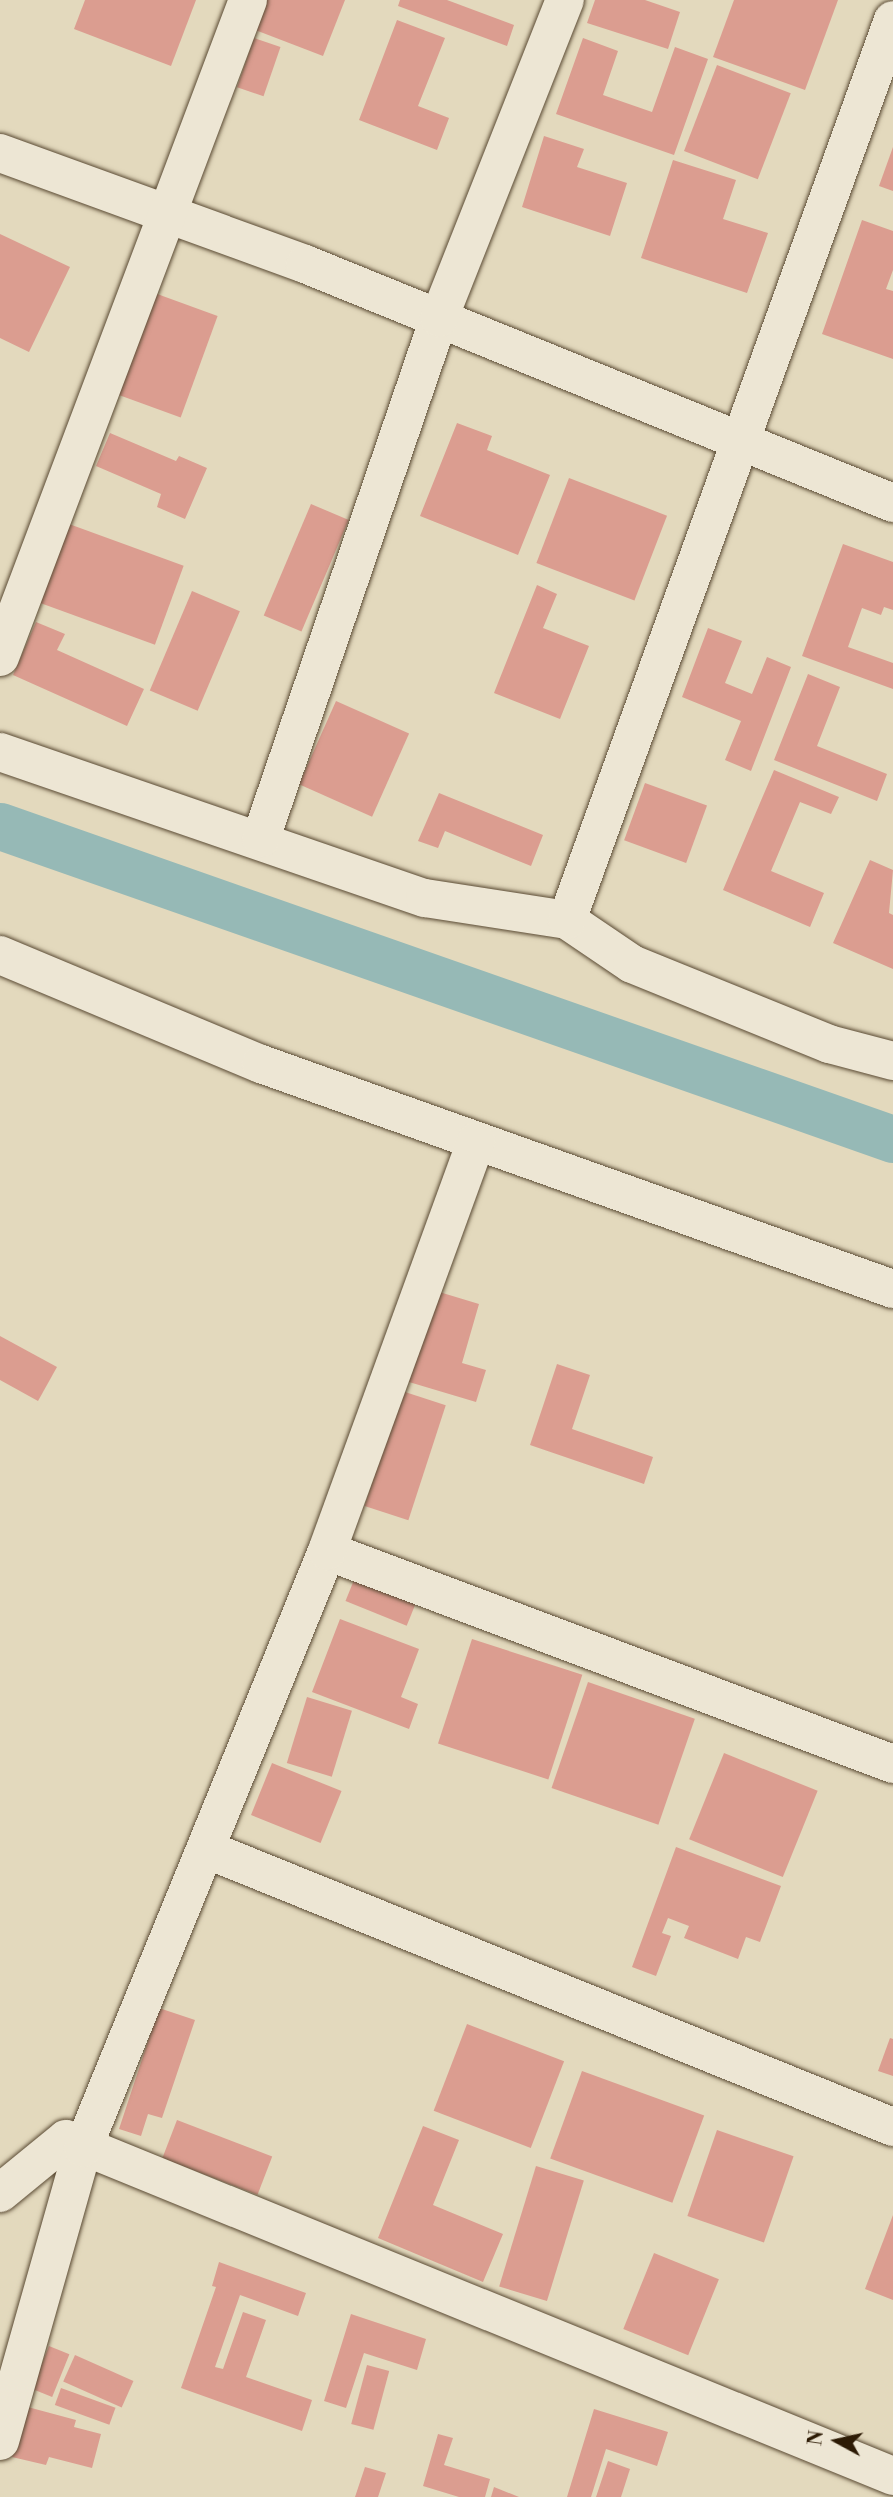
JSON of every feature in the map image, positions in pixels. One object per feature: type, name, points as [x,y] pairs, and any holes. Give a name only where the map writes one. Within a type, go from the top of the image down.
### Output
[{"type":"street","points":[[0,657],[165,213],[248,0]]},
{"type":"street","points":[[261,838],[439,318],[565,0]]},
{"type":"street","points":[[567,920],[893,20]]},
{"type":"street","points":[[0,153],[439,318],[893,503]]},
{"type":"street","points":[[0,752],[261,838],[425,898],[567,920],[632,964],[829,1044],[893,1061]]},
{"type":"street","points":[[0,955],[261,1064],[893,1289]]},
{"type":"street","points":[[0,2441],[83,2147],[208,1850],[327,1551],[476,1140]]},
{"type":"street","points":[[327,1551],[893,1764]]},
{"type":"street","points":[[208,1850],[893,2127]]},
{"type":"street","points":[[0,2193],[66,2139],[893,2476]]},
{"type":"building","points":[[85,0],[196,0],[171,66],[74,29]]},
{"type":"building","points":[[264,0],[345,0],[323,56],[253,29]]},
{"type":"building","points":[[400,0],[447,0],[514,25],[507,46],[398,6]]},
{"type":"building","points":[[595,0],[645,0],[680,12],[668,49],[587,23]]},
{"type":"building","points":[[734,0],[838,0],[805,90],[713,57]]},
{"type":"building","points":[[397,20],[445,38],[418,106],[449,118],[437,150],[359,120]]},
{"type":"building","points":[[254,38],[280,47],[264,96],[237,87]]},
{"type":"building","points":[[583,38],[618,51],[603,95],[652,112],[675,47],[708,59],[674,155],[556,114]]},
{"type":"building","points":[[717,65],[791,93],[758,179],[684,151]]},
{"type":"building","points":[[544,136],[584,149],[577,167],[627,183],[610,236],[522,207]]},
{"type":"building","points":[[893,147],[893,191],[879,186]]},
{"type":"building","points":[[673,160],[736,180],[723,219],[768,233],[747,293],[641,258]]},
{"type":"building","points":[[862,220],[893,231],[893,270],[886,289],[893,291],[893,359],[822,334]]},
{"type":"building","points":[[0,234],[70,267],[29,352],[0,338]]},
{"type":"building","points":[[149,291],[218,316],[181,417],[112,392]]},
{"type":"building","points":[[457,423],[492,436],[487,450],[550,475],[518,555],[420,516]]},
{"type":"building","points":[[110,433],[176,461],[179,456],[207,468],[185,519],[157,507],[161,494],[96,466]]},
{"type":"building","points":[[569,478],[667,516],[634,601],[536,563]]},
{"type":"building","points":[[311,504],[349,520],[301,631],[264,615]]},
{"type":"building","points":[[69,524],[184,566],[155,645],[40,603]]},
{"type":"building","points":[[843,544],[893,562],[893,610],[884,607],[881,615],[862,608],[848,647],[893,663],[893,689],[802,656]]},
{"type":"building","points":[[537,585],[557,594],[543,628],[589,646],[560,719],[494,693]]},
{"type":"building","points":[[192,591],[240,611],[198,711],[150,690]]},
{"type":"building","points":[[36,622],[65,634],[57,650],[144,689],[127,726],[13,675]]},
{"type":"building","points":[[708,628],[742,641],[725,683],[752,694],[767,657],[791,667],[751,771],[725,760],[741,721],[682,697]]},
{"type":"building","points":[[808,674],[840,687],[817,746],[887,774],[877,801],[774,760]]},
{"type":"building","points":[[336,701],[409,734],[372,817],[299,784]]},
{"type":"building","points":[[774,770],[839,797],[831,814],[800,802],[771,871],[824,893],[810,927],[723,890]]},
{"type":"building","points":[[645,783],[707,806],[686,863],[624,840]]},
{"type":"building","points":[[439,793],[543,835],[531,866],[445,831],[438,848],[418,841]]},
{"type":"building","points":[[870,860],[893,870],[889,913],[893,915],[893,969],[833,943]]},
{"type":"building","points":[[436,1291],[479,1304],[462,1363],[486,1370],[476,1402],[409,1382]]},
{"type":"building","points":[[0,1336],[57,1367],[38,1401],[0,1380]]},
{"type":"building","points":[[557,1364],[590,1375],[572,1429],[653,1457],[644,1484],[530,1445]]},
{"type":"building","points":[[402,1391],[446,1405],[408,1520],[365,1506]]},
{"type":"building","points":[[356,1575],[417,1600],[407,1626],[346,1601]]},
{"type":"building","points":[[340,1619],[419,1649],[401,1697],[418,1704],[409,1729],[312,1692]]},
{"type":"building","points":[[472,1639],[582,1675],[548,1779],[438,1744]]},
{"type":"building","points":[[588,1682],[695,1719],[658,1825],[552,1788]]},
{"type":"building","points":[[307,1697],[352,1711],[332,1777],[287,1763]]},
{"type":"building","points":[[724,1753],[818,1791],[783,1877],[689,1839]]},
{"type":"building","points":[[272,1763],[342,1791],[321,1843],[251,1815]]},
{"type":"building","points":[[676,1847],[781,1886],[760,1942],[746,1937],[738,1959],[684,1938],[689,1926],[668,1918],[662,1933],[671,1936],[656,1976],[632,1967]]},
{"type":"building","points":[[159,2008],[195,2020],[162,2118],[148,2114],[141,2136],[119,2129]]},
{"type":"building","points":[[467,2024],[564,2061],[531,2148],[434,2111]]},
{"type":"building","points":[[890,2038],[893,2039],[893,2076],[878,2071]]},
{"type":"building","points":[[582,2071],[704,2115],[672,2203],[550,2158]]},
{"type":"building","points":[[177,2120],[272,2157],[258,2195],[162,2158]]},
{"type":"building","points":[[423,2126],[459,2140],[433,2205],[503,2234],[483,2282],[378,2238]]},
{"type":"building","points":[[717,2130],[794,2156],[764,2242],[687,2216]]},
{"type":"building","points":[[536,2166],[584,2181],[547,2301],[499,2286]]},
{"type":"building","points":[[893,2215],[893,2300],[865,2289]]},
{"type":"building","points":[[654,2253],[719,2279],[688,2355],[623,2329]]},
{"type":"building","points":[[219,2262],[306,2293],[298,2316],[240,2295],[215,2367],[223,2369],[243,2312],[266,2320],[246,2377],[312,2400],[302,2431],[181,2388],[216,2287],[212,2286]]},
{"type":"building","points":[[351,2314],[426,2339],[417,2370],[364,2353],[346,2408],[324,2401]]},
{"type":"building","points":[[49,2346],[69,2354],[52,2397],[32,2389]]},
{"type":"building","points":[[75,2355],[133,2381],[122,2408],[63,2381]]},
{"type":"building","points":[[367,2365],[389,2371],[373,2430],[351,2424]]},
{"type":"building","points":[[61,2388],[116,2408],[109,2425],[55,2405]]},
{"type":"building","points":[[24,2406],[76,2420],[74,2427],[101,2434],[92,2468],[49,2457],[46,2465],[12,2457]]},
{"type":"building","points":[[594,2409],[668,2432],[657,2466],[606,2449],[591,2497],[567,2497]]},
{"type":"building","points":[[438,2434],[453,2438],[444,2465],[490,2479],[485,2497],[459,2497],[423,2486]]},
{"type":"building","points":[[608,2461],[630,2469],[621,2497],[596,2497]]},
{"type":"building","points":[[365,2467],[386,2473],[378,2497],[355,2497]]},
{"type":"building","points":[[494,2487],[519,2497],[491,2497]]},
{"type":"waterway","points":[[0,826],[893,1139]]}]
